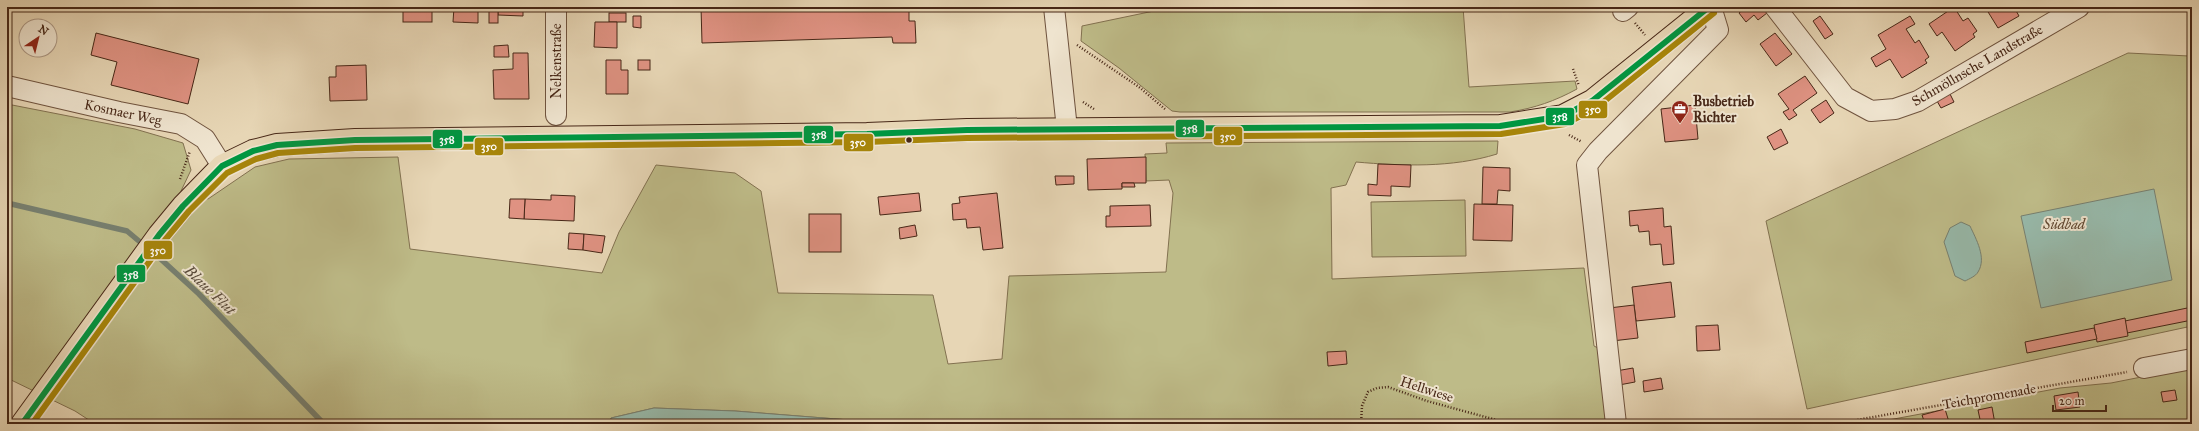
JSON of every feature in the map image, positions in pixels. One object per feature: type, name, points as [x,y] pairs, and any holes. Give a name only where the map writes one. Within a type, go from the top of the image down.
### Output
[{"type":"main road","points":[[26,423],[142,258],[183,206],[222,166],[253,151],[277,145],[355,140],[867,134],[1067,128],[1500,126],[1563,116],[1592,101],[1710,7]]},
{"type":"street","name":"Nelkenstraße","points":[[556,7],[556,115]]},
{"type":"street","points":[[1054,7],[1067,128]]},
{"type":"street","points":[[1616,424],[1587,165],[1718,30],[1710,7]]},
{"type":"street","name":"Schmöllnsche Landstraße","points":[[1775,7],[1845,98],[1871,111],[1896,109],[1918,101],[2079,7]]},
{"type":"street","name":"Kosmaer Weg","points":[[7,86],[119,112],[182,124],[205,139],[222,166]]},
{"type":"street","points":[[2144,368],[2192,359]]},
{"type":"path","points":[[1628,13],[1646,37],[1652,32]]},
{"type":"path","points":[[1074,43],[1139,87],[1166,110]]},
{"type":"path","points":[[1573,69],[1581,90],[1583,89]]},
{"type":"path","points":[[1081,100],[1097,110]]},
{"type":"path","points":[[1563,116],[1567,133],[1583,143],[1587,165]]},
{"type":"path","points":[[178,182],[196,132]]},
{"type":"path","name":"Teichpromenade","points":[[1834,424],[2144,368]]},
{"type":"path","name":"Hellwiese","points":[[1361,424],[1362,406],[1368,392],[1377,388],[1388,386],[1427,401],[1512,424]]},
{"type":"green space","points":[[1173,7],[1463,7],[1469,87],[1575,81],[1577,89],[1545,104],[1510,112],[1172,111],[1119,68],[1081,41],[1082,26]]},
{"type":"green space","name":"Südbad","points":[[2128,53],[2192,57],[2192,326],[1807,409],[1766,221]]},
{"type":"green space","points":[[7,104],[135,129],[183,143],[191,170],[181,191],[208,199],[255,167],[289,159],[398,157],[410,249],[602,273],[619,232],[656,165],[735,173],[761,191],[778,293],[933,295],[948,364],[1002,359],[1009,276],[1166,272],[1173,193],[1169,180],[1146,181],[1145,154],[1167,153],[1166,143],[1498,141],[1497,154],[1462,162],[1409,165],[1356,162],[1346,185],[1331,188],[1332,279],[1584,268],[1594,346],[1602,350],[1610,424],[900,424],[735,411],[654,408],[611,418],[611,424],[95,424],[75,411],[7,378]]},
{"type":"green space","points":[[1465,200],[1466,256],[1372,257],[1371,202]]},
{"type":"green space","points":[[2192,367],[2192,424],[1867,424],[2060,388],[2111,383]]},
{"type":"shaded area","points":[[2154,189],[2172,280],[2041,308],[2021,216]]},
{"type":"shaded area","points":[[1961,222],[1970,226],[1978,243],[1981,255],[1978,272],[1965,281],[1955,276],[1944,242],[1950,228]]},
{"type":"shaded area","points":[[654,408],[735,411],[900,424],[611,424],[611,418]]},
{"type":"building","points":[[403,7],[432,7],[432,22],[403,22]]},
{"type":"building","points":[[454,7],[478,7],[478,23],[453,22]]},
{"type":"building","points":[[498,7],[523,7],[523,16],[498,15]]},
{"type":"building","points":[[701,7],[909,7],[909,21],[915,21],[916,43],[893,43],[892,37],[702,43]]},
{"type":"building","points":[[1746,7],[1762,7],[1767,13],[1758,20],[1754,15],[1746,22],[1739,13]]},
{"type":"building","points":[[1954,7],[1963,21],[1968,18],[1977,31],[1973,34],[1975,37],[1955,51],[1942,32],[1937,36],[1929,24]]},
{"type":"building","points":[[1985,7],[2014,7],[2019,16],[1998,28]]},
{"type":"building","points":[[489,11],[498,11],[498,23],[489,23]]},
{"type":"building","points":[[609,13],[626,13],[626,22],[609,22]]},
{"type":"building","points":[[633,16],[641,16],[641,28],[633,27]]},
{"type":"building","points":[[1820,16],[1833,34],[1825,39],[1813,21]]},
{"type":"building","points":[[1910,16],[1915,24],[1906,29],[1915,43],[1919,40],[1929,57],[1925,60],[1927,63],[1902,78],[1890,59],[1876,67],[1871,58],[1886,49],[1878,35]]},
{"type":"building","points":[[595,22],[617,22],[617,48],[594,47]]},
{"type":"building","points":[[96,33],[199,59],[188,104],[111,85],[117,62],[91,55]]},
{"type":"building","points":[[1775,33],[1792,54],[1776,66],[1760,44]]},
{"type":"building","points":[[508,45],[509,57],[494,57],[494,46]]},
{"type":"building","points":[[513,53],[528,53],[529,99],[494,99],[493,70],[513,69]]},
{"type":"building","points":[[606,60],[621,60],[621,70],[628,70],[628,94],[606,94]]},
{"type":"building","points":[[638,60],[650,60],[650,70],[638,70]]},
{"type":"building","points":[[366,65],[367,100],[330,101],[329,77],[336,77],[336,66]]},
{"type":"building","points":[[1805,76],[1817,93],[1793,110],[1797,115],[1789,120],[1783,112],[1789,109],[1778,94]]},
{"type":"building","points":[[1950,94],[1954,102],[1941,108],[1937,101]]},
{"type":"building","points":[[1826,100],[1834,113],[1820,123],[1811,110]]},
{"type":"building","name":"Busbetrieb Richter","points":[[1695,105],[1698,139],[1665,142],[1661,109]]},
{"type":"building","points":[[1781,129],[1788,143],[1774,150],[1767,137]]},
{"type":"building","points":[[1146,157],[1146,183],[1122,183],[1122,189],[1088,190],[1087,159]]},
{"type":"building","points":[[1378,164],[1411,165],[1410,187],[1391,186],[1391,196],[1368,195],[1368,184],[1377,185]]},
{"type":"building","points":[[1483,167],[1510,168],[1510,191],[1498,190],[1497,204],[1482,204]]},
{"type":"building","points":[[1055,176],[1074,176],[1074,184],[1056,185]]},
{"type":"building","points":[[1122,183],[1134,183],[1135,187],[1122,187]]},
{"type":"building","points":[[919,193],[921,211],[880,215],[878,197]]},
{"type":"building","points":[[997,193],[1003,248],[983,250],[980,227],[967,228],[966,219],[953,220],[952,204],[960,203],[959,197]]},
{"type":"building","points":[[551,195],[575,196],[574,221],[524,219],[525,199],[551,200]]},
{"type":"building","points":[[510,199],[525,199],[524,219],[509,218]]},
{"type":"building","points":[[1474,204],[1513,205],[1512,241],[1473,240]]},
{"type":"building","points":[[1150,205],[1151,226],[1106,227],[1106,216],[1110,216],[1110,206]]},
{"type":"building","points":[[1663,208],[1664,227],[1671,226],[1674,264],[1663,265],[1661,244],[1650,245],[1649,231],[1639,232],[1638,225],[1630,226],[1629,211]]},
{"type":"building","points":[[809,214],[841,214],[841,252],[809,252]]},
{"type":"building","points":[[915,225],[917,236],[900,239],[899,228]]},
{"type":"building","points":[[569,233],[584,234],[583,250],[568,249]]},
{"type":"building","points":[[584,234],[605,236],[602,253],[583,250]]},
{"type":"building","points":[[1671,282],[1675,317],[1636,321],[1632,287]]},
{"type":"building","points":[[1634,305],[1638,338],[1612,341],[1609,308]]},
{"type":"building","points":[[2192,307],[2192,320],[2127,333],[2125,321]]},
{"type":"building","points":[[2125,318],[2128,336],[2097,342],[2094,325]]},
{"type":"building","points":[[1718,325],[1720,350],[1697,351],[1696,326]]},
{"type":"building","points":[[2094,328],[2097,339],[2027,353],[2025,342]]},
{"type":"building","points":[[1346,351],[1347,364],[1328,366],[1327,352]]},
{"type":"building","points":[[1633,368],[1635,382],[1619,385],[1616,371]]},
{"type":"building","points":[[1661,378],[1663,389],[1644,392],[1643,381]]},
{"type":"building","points":[[2175,390],[2177,400],[2163,402],[2161,392]]},
{"type":"building","points":[[2078,392],[2080,407],[2056,410],[2054,396]]},
{"type":"building","points":[[1992,407],[1995,424],[1981,424],[1978,410]]},
{"type":"building","points":[[1945,409],[1949,422],[1925,424],[1922,415]]},
{"type":"building","points":[[1427,420],[1427,424],[1412,424],[1411,421]]},
{"type":"waterway","name":"Blaue Flut","points":[[7,203],[127,231],[146,247]]},
{"type":"waterway","name":"Blaue Flut","points":[[153,252],[199,294],[324,424]]},
{"type":"transit line","name":"358","points":[[22,424],[159,235],[183,206],[222,166],[253,151],[277,145],[355,140],[867,134],[967,130],[1500,126],[1563,116],[1592,101],[1709,7]]},
{"type":"transit line","name":"350","points":[[32,424],[165,240],[189,211],[227,173],[256,159],[278,153],[355,148],[867,142],[967,138],[1501,134],[1565,124],[1596,108],[1714,13]]},
{"type":"place","name":"Busbetrieb Richter","points":[[1680,124]]}]
